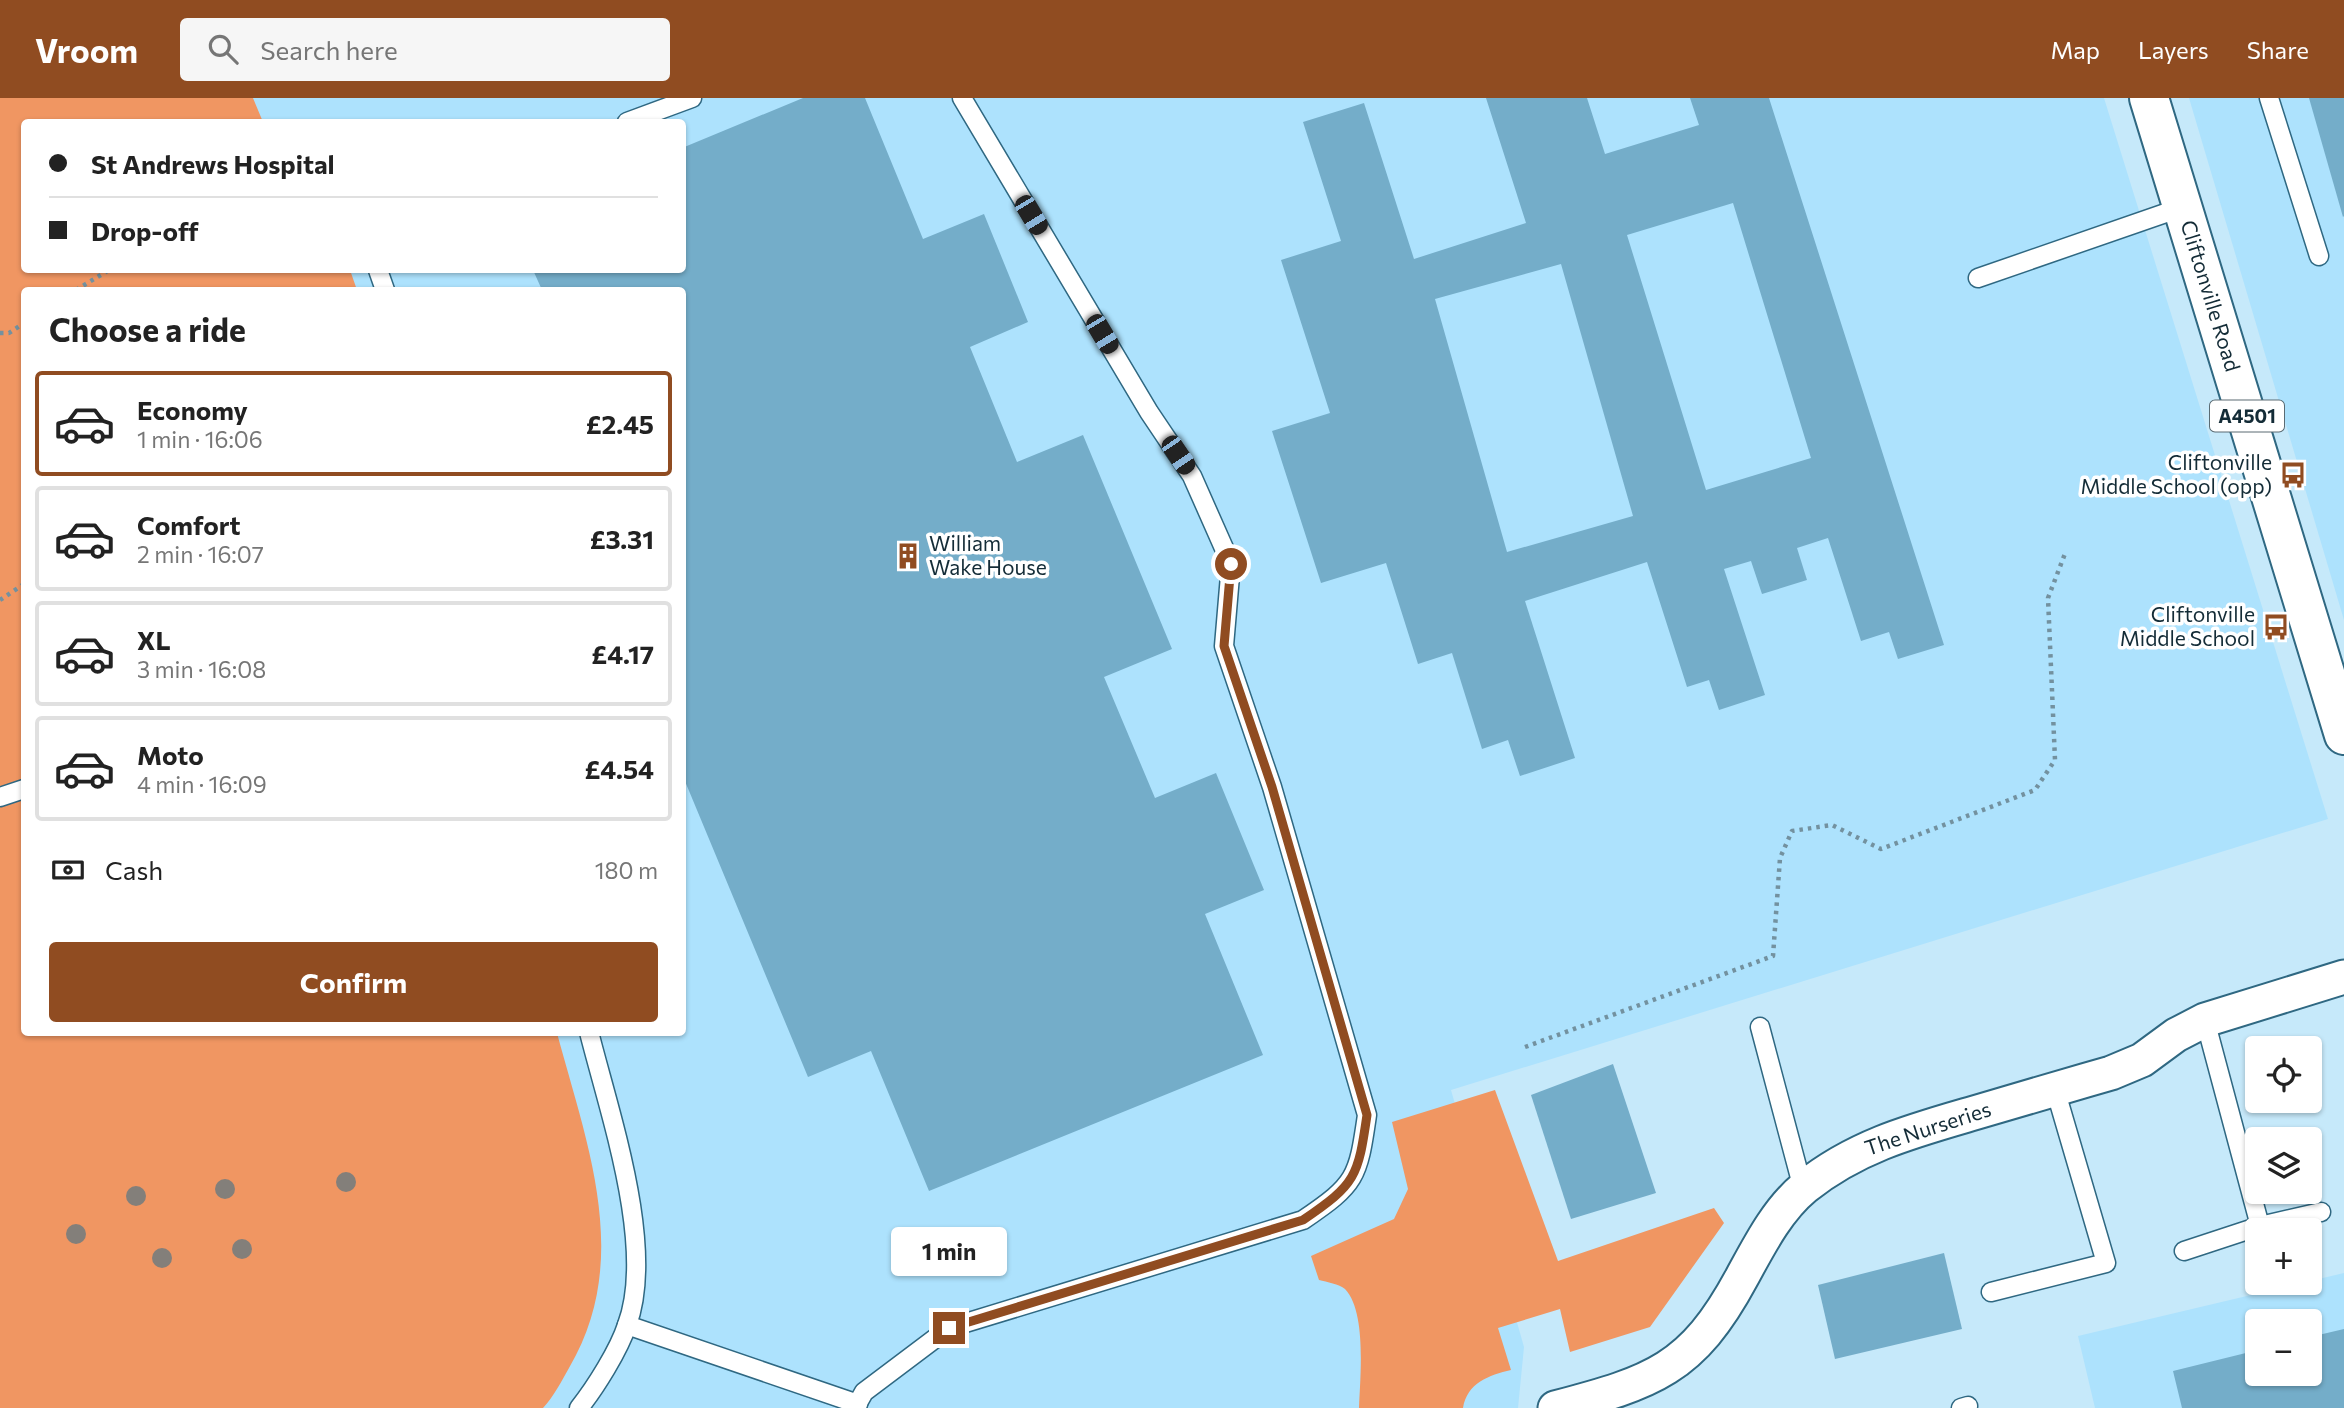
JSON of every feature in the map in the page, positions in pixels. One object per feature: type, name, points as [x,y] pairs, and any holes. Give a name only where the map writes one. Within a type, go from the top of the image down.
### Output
[{"type":"main road","name":"Cliftonville Road","points":[[2149,98],[2344,735]]},
{"type":"street","name":"The Nurseries","points":[[1555,1408],[1614,1393],[1651,1377],[1679,1360],[1703,1339],[1783,1210],[1803,1189],[1841,1159],[1880,1141],[2055,1089],[2141,1060],[2176,1035],[2205,1020],[2344,977]]},
{"type":"lane","points":[[635,119],[692,98]]},
{"type":"lane","points":[[628,1325],[856,1406],[864,1392],[949,1328],[1303,1220],[1341,1194],[1360,1163],[1367,1115],[1272,787],[1224,646],[1231,564],[1192,476],[1137,392],[962,98]]},
{"type":"lane","points":[[2269,98],[2319,257]]},
{"type":"lane","points":[[1978,278],[2183,207]]},
{"type":"lane","points":[[0,797],[21,790]]},
{"type":"lane","points":[[2205,1020],[2258,1218]]},
{"type":"lane","points":[[1760,1027],[1803,1189]]},
{"type":"lane","points":[[579,1408],[628,1325],[636,1278],[634,1229],[590,1036]]},
{"type":"lane","points":[[1991,1292],[2106,1263],[2055,1089]]},
{"type":"lane","points":[[2295,1218],[2321,1212]]},
{"type":"lane","points":[[2184,1251],[2245,1231]]},
{"type":"path","points":[[81,287],[104,273]]},
{"type":"path","points":[[0,333],[9,332],[21,325]]},
{"type":"path","points":[[1525,1047],[1773,956],[1780,858],[1792,831],[1832,825],[1881,849],[2035,790],[2055,760],[2048,598],[2066,551]]},
{"type":"path","points":[[0,600],[21,586]]},
{"type":"shaded area","points":[[0,98],[2104,98],[2328,819],[1451,1090],[1524,1347],[1518,1408],[0,1408]]},
{"type":"shaded area","points":[[0,98],[253,98],[262,119],[21,119],[21,273],[351,273],[356,287],[21,287],[21,1036],[558,1036],[581,1117],[598,1202],[601,1244],[598,1285],[588,1327],[569,1368],[543,1408],[0,1408]]},
{"type":"shaded area","points":[[2189,98],[2344,98],[2344,620]]},
{"type":"shaded area","points":[[1495,1090],[1558,1261],[1714,1208],[1724,1223],[1650,1327],[1570,1352],[1560,1309],[1498,1328],[1511,1370],[1487,1378],[1474,1386],[1465,1399],[1463,1408],[1359,1408],[1361,1346],[1357,1313],[1345,1289],[1319,1280],[1311,1256],[1394,1219],[1408,1189],[1392,1122]]},
{"type":"shaded area","points":[[2344,1273],[2344,1408],[2095,1408],[2078,1336],[2251,1295],[2322,1295],[2322,1278]]},
{"type":"building","name":"William Wake House","points":[[803,98],[865,98],[923,239],[984,214],[1028,322],[970,347],[1017,462],[1083,435],[1172,649],[1104,677],[1155,798],[1216,773],[1264,890],[1205,914],[1263,1055],[929,1191],[871,1051],[808,1077],[686,784],[686,287],[541,287],[534,273],[686,273],[686,146]]},
{"type":"building","points":[[1486,98],[1587,98],[1605,154],[1699,125],[1690,98],[1769,98],[1944,645],[1898,659],[1889,632],[1861,641],[1828,538],[1797,548],[1807,580],[1762,594],[1751,561],[1724,569],[1765,695],[1719,710],[1709,680],[1687,687],[1647,562],[1525,601],[1575,758],[1520,776],[1508,740],[1482,749],[1452,653],[1418,664],[1386,563],[1321,583],[1272,431],[1330,413],[1281,260],[1341,241],[1303,122],[1364,103],[1414,259],[1526,223]],"holes":[[[1733,203],[1811,458],[1706,490],[1627,235]],[[1561,264],[1633,516],[1507,552],[1435,299]]]},
{"type":"building","points":[[2309,98],[2344,98],[2343,217]]},
{"type":"building","points":[[1613,1064],[1656,1193],[1571,1219],[1531,1095]]},
{"type":"building","points":[[1944,1253],[1962,1329],[1835,1359],[1818,1285]]},
{"type":"building","points":[[2344,1329],[2344,1408],[2182,1408],[2173,1371],[2245,1353],[2245,1386],[2322,1386],[2322,1334]]},
{"type":"place","name":"Cliftonville Middle School (opp)","points":[[2293,475]]},
{"type":"place","name":"William Wake House","points":[[908,556]]},
{"type":"place","name":"Cliftonville Middle School","points":[[2276,627]]},
{"type":"route","points":[[949,1328],[1303,1220],[1341,1194],[1360,1163],[1367,1115],[1272,787],[1224,646],[1231,594],[1231,564]]}]
